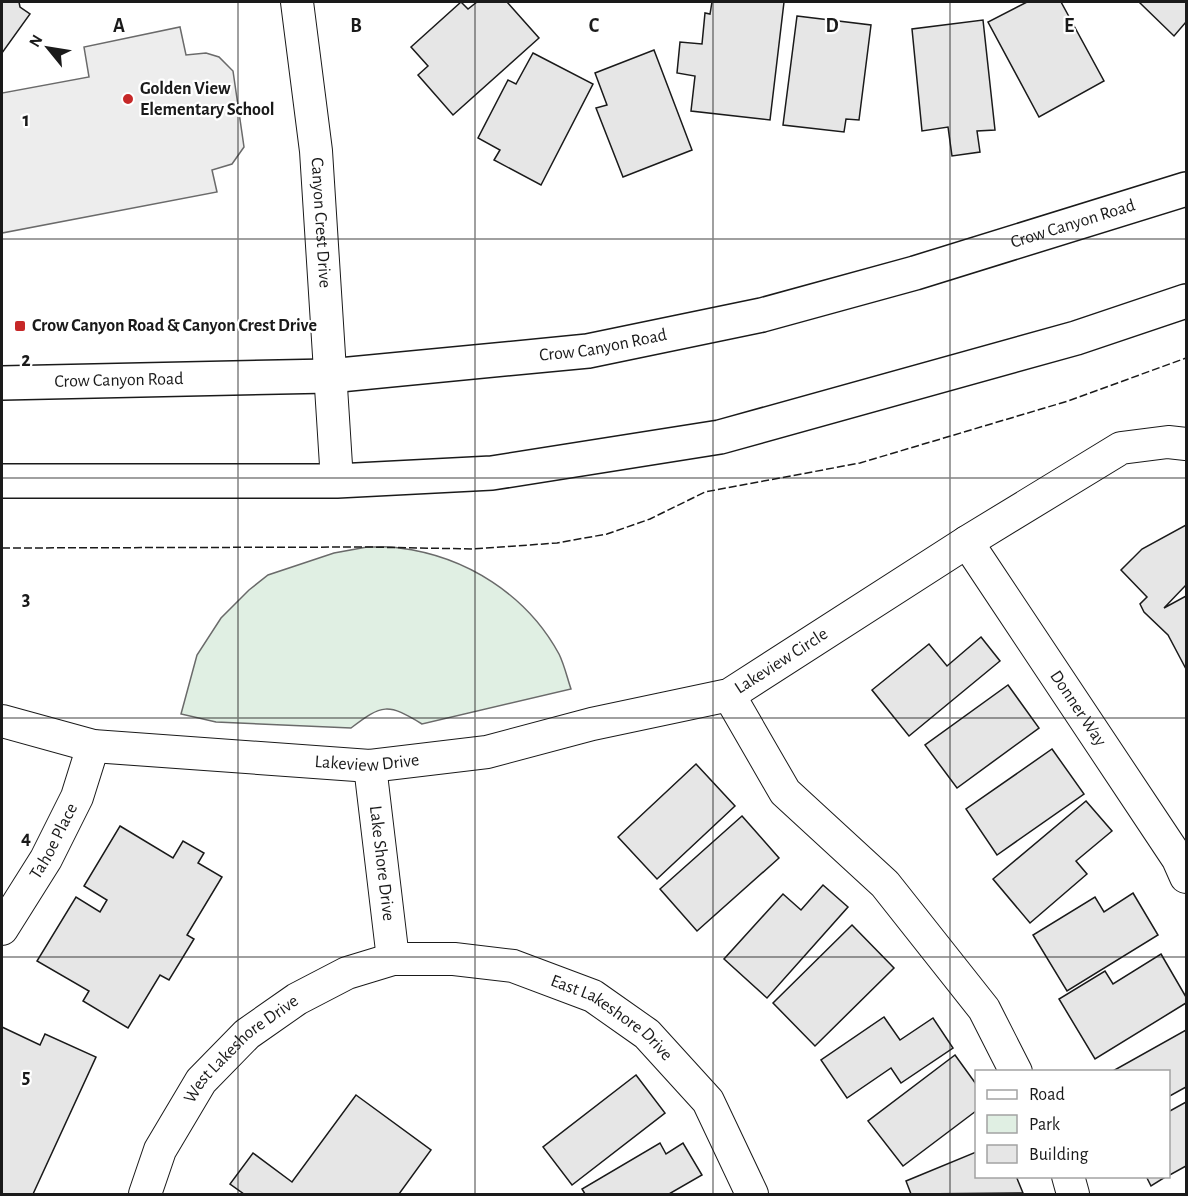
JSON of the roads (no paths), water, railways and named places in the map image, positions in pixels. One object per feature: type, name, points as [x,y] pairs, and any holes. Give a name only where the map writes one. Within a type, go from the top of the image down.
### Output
[{"type":"main road","name":"Crow Canyon Road","points":[[2,383],[329,376],[588,351],[762,315],[915,273],[1186,189]]},
{"type":"main road","points":[[2,481],[337,481],[492,473],[720,437],[1042,348],[1186,301]]},
{"type":"street","name":"Canyon Crest Drive","points":[[297,2],[316,151],[337,481]]},
{"type":"street","name":"Lakeview Circle","points":[[1015,1070],[984,1009],[885,884],[785,792],[729,695],[967,542],[1121,448],[1168,442],[1186,444]]},
{"type":"street","name":"Donner Way","points":[[967,542],[1178,859],[1186,877]]},
{"type":"street","name":"Lakeview Drive","points":[[2,721],[93,746],[370,766],[487,752],[592,724],[729,695]]},
{"type":"street","name":"Tahoe Place","points":[[2,929],[46,859],[67,818],[77,797],[93,746]]},
{"type":"street","name":"Lake Shore Drive","points":[[370,766],[393,959]]},
{"type":"street","name":"West Lakeshore Drive","points":[[145,1194],[160,1150],[201,1082],[247,1034],[297,999],[347,973],[393,959]]},
{"type":"street","name":"East Lakeshore Drive","points":[[393,959],[454,959],[513,966],[593,996],[647,1034],[708,1101],[753,1194]]},
{"type":"street","points":[[1069,1178],[1073,1194]]},
{"type":"place","name":"Golden View Elementary School","points":[[128,99]]},
{"type":"place","name":"Crow Canyon Road & Canyon Crest Drive","points":[[20,326]]}]
